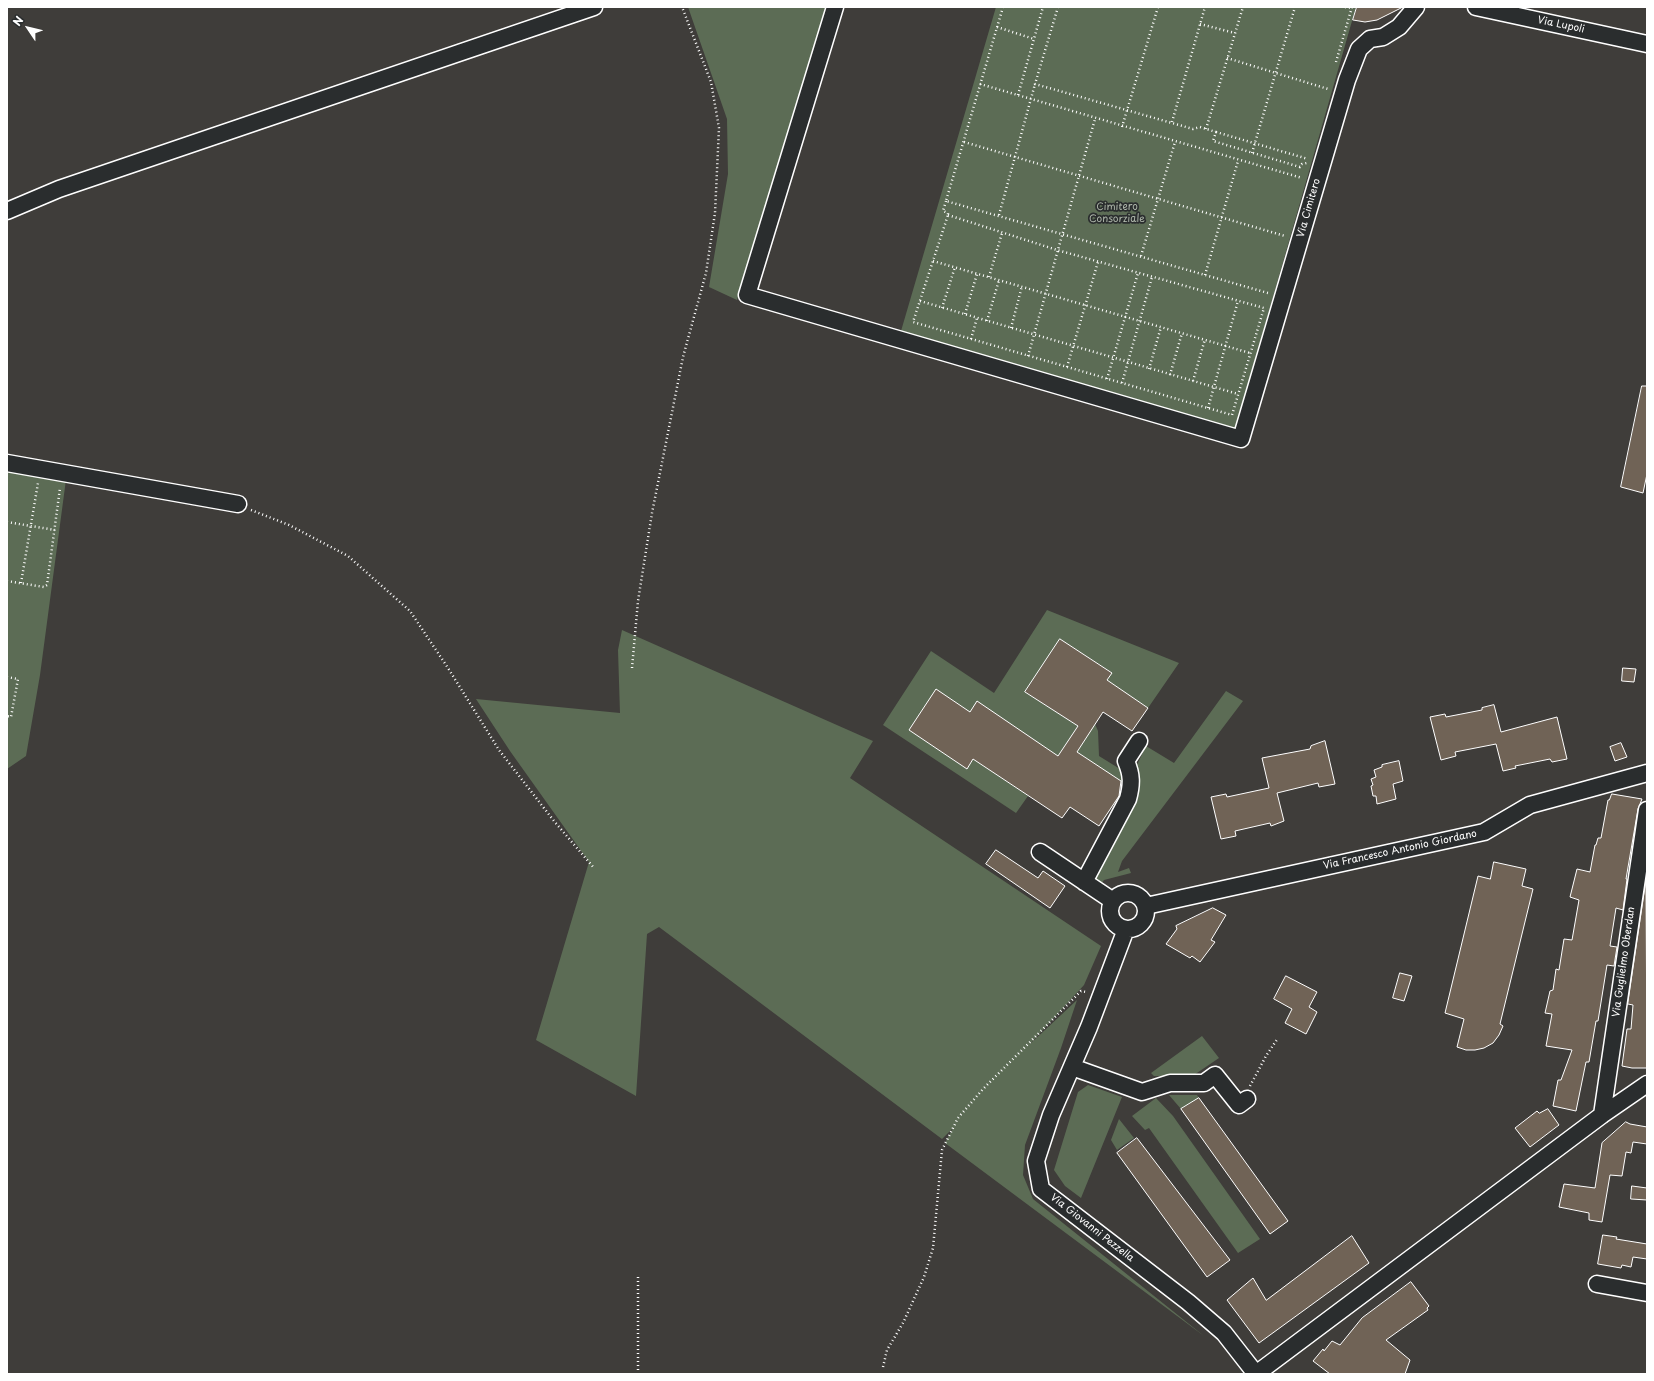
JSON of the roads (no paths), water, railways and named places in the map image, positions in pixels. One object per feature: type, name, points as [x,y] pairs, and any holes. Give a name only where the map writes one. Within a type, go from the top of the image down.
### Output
[{"type":"street","points":[[7,211],[59,189],[594,7]]},
{"type":"street","name":"Via Cimitero","points":[[835,7],[747,295],[1241,439],[1344,88],[1359,49],[1370,39],[1383,37],[1399,27],[1416,7]]},
{"type":"street","name":"Via Lupoli","points":[[1476,7],[1647,44]]},
{"type":"street","points":[[7,463],[238,504]]},
{"type":"street","points":[[1084,882],[1128,799],[1132,785],[1131,772],[1126,761],[1139,741]]},
{"type":"street","name":"Via Francesco Antonio Giordano","points":[[1146,906],[1484,832],[1530,805],[1647,773]]},
{"type":"street","name":"Via Guglielmo Oberdan","points":[[1602,1115],[1647,810]]},
{"type":"street","points":[[1040,852],[1113,901]]},
{"type":"street","points":[[1134,893],[1143,900],[1146,906],[1147,912],[1143,923],[1138,927],[1126,929],[1120,928],[1112,919],[1110,913],[1113,901],[1122,894],[1134,893]]},
{"type":"street","name":"Via Giovanni Pezzella","points":[[1126,929],[1101,996],[1051,1115],[1036,1161],[1042,1189],[1188,1302],[1224,1332],[1256,1374]]},
{"type":"street","points":[[1072,1067],[1142,1092],[1170,1083],[1204,1083],[1214,1075],[1239,1105],[1247,1099]]},
{"type":"street","points":[[1256,1374],[1602,1115],[1647,1084]]},
{"type":"street","points":[[1597,1284],[1647,1293]]},
{"type":"park label","name":"Cimitero Consorziale","points":[[1117,212]]}]
